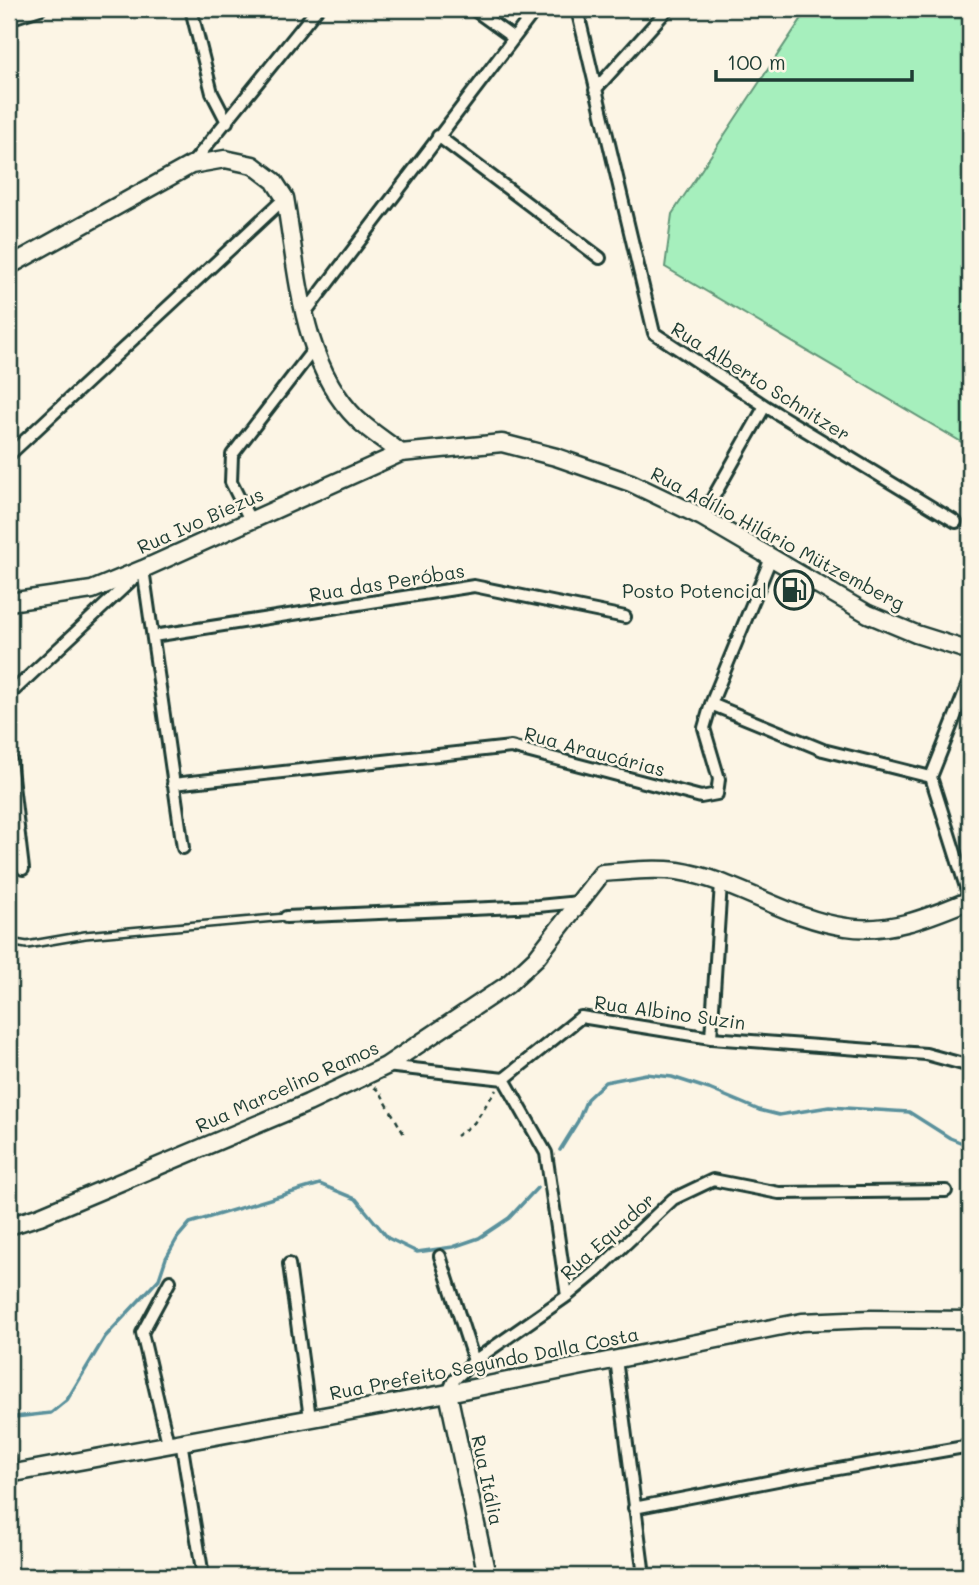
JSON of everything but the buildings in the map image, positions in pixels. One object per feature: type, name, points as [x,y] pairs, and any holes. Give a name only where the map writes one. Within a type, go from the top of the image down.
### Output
[{"type":"main road","points":[[9,266],[191,165],[225,159],[253,166],[274,181],[285,198],[313,351],[329,383],[358,419],[401,453]]},
{"type":"main road","name":"Rua Adílio Hilário Mützemberg","points":[[401,453],[502,443],[556,457],[631,484],[702,517],[868,614],[916,634],[970,651]]},
{"type":"main road","name":"Rua Ivo Biezus","points":[[9,602],[92,590],[401,453]]},
{"type":"main road","name":"Rua Marcelino Ramos","points":[[9,1226],[40,1216],[307,1103],[386,1066],[507,985],[536,958],[602,873],[637,870],[678,872],[720,883],[801,915],[845,928],[871,928],[914,922],[970,900]]},
{"type":"main road","name":"Rua Prefeito Segundo Dalla Costa","points":[[10,1469],[448,1393],[802,1322],[871,1319],[970,1320]]},
{"type":"main road","name":"Rua Itália","points":[[448,1393],[487,1576]]},
{"type":"street","points":[[9,19],[40,9]]},
{"type":"street","points":[[191,9],[212,93],[227,122]]},
{"type":"street","points":[[191,165],[317,9]]},
{"type":"street","points":[[473,9],[512,37]]},
{"type":"street","points":[[305,313],[512,37],[536,9]]},
{"type":"street","name":"Rua Alberto Schnitzer","points":[[577,9],[654,333],[765,406],[956,522]]},
{"type":"street","points":[[595,90],[668,9]]},
{"type":"street","points":[[438,136],[600,257]]},
{"type":"street","points":[[9,455],[285,198]]},
{"type":"street","points":[[250,520],[231,482],[232,454],[313,351]]},
{"type":"street","points":[[702,517],[765,406]]},
{"type":"street","name":"Rua Araucárias","points":[[173,784],[511,747],[701,797],[717,794],[719,779],[705,728],[711,704],[771,558]]},
{"type":"street","points":[[144,569],[183,848]]},
{"type":"street","points":[[9,695],[144,569]]},
{"type":"street","name":"Rua das Peróbas","points":[[153,636],[474,586],[625,617]]},
{"type":"street","points":[[970,679],[930,777],[970,900]]},
{"type":"street","points":[[711,704],[823,750],[930,777]]},
{"type":"street","points":[[9,751],[23,869]]},
{"type":"street","points":[[711,1038],[720,883]]},
{"type":"street","points":[[286,918],[579,902]]},
{"type":"street","name":"Rua Albino Suzin","points":[[503,1079],[581,1017],[711,1038],[926,1054],[970,1066]]},
{"type":"street","points":[[386,1066],[503,1079],[546,1153],[567,1296]]},
{"type":"street","name":"Rua Equador","points":[[448,1393],[453,1381],[474,1361],[567,1296],[673,1199],[713,1180],[779,1193],[946,1191]]},
{"type":"street","points":[[440,1256],[474,1361]]},
{"type":"street","points":[[289,1264],[310,1418]]},
{"type":"street","points":[[170,1281],[142,1333],[175,1442],[203,1576]]},
{"type":"street","points":[[616,1359],[644,1576]]},
{"type":"street","points":[[634,1508],[970,1446]]},
{"type":"lane","points":[[9,942],[27,944],[110,932],[286,918]]},
{"type":"path","points":[[456,1136],[474,1122],[503,1079]]},
{"type":"path","points":[[370,1084],[380,1092],[405,1136]]},
{"type":"green space","points":[[808,9],[970,9],[970,447],[665,267],[672,214]]},
{"type":"waterway","points":[[560,1150],[578,1121],[587,1099],[605,1082],[646,1074],[672,1077],[779,1115],[829,1107],[909,1112],[950,1138],[970,1146]]},
{"type":"waterway","points":[[15,1417],[51,1413],[67,1400],[105,1337],[159,1279],[166,1258],[190,1223],[320,1184],[356,1199],[388,1238],[417,1252],[453,1247],[479,1238],[509,1218],[537,1188]]},
{"type":"place","name":"Posto Potencial","points":[[794,590]]}]
